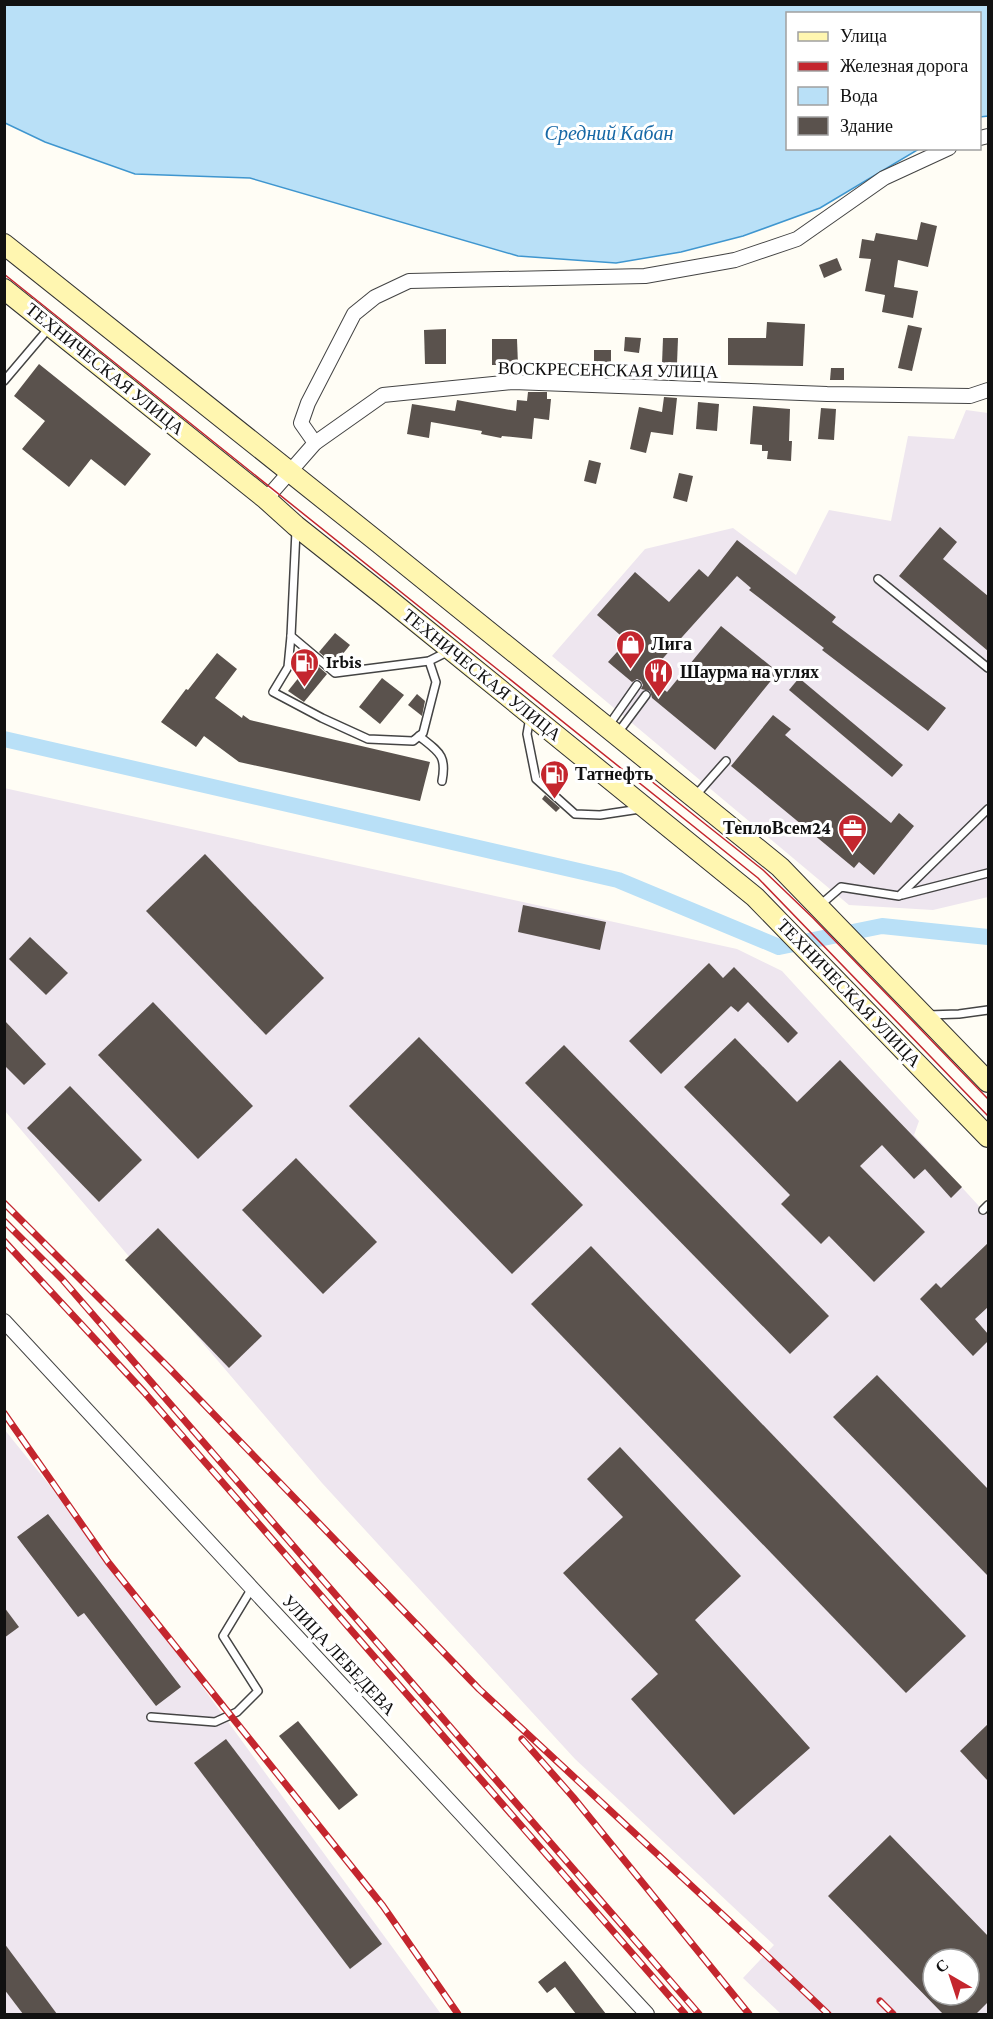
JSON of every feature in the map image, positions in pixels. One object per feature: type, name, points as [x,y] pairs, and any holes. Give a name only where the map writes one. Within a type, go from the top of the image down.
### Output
[{"type":"main road","name":"ТЕХНИЧЕСКАЯ УЛИЦА","points":[[4,244],[290,471],[780,867],[988,1082]]},
{"type":"main road","name":"ТЕХНИЧЕСКАЯ УЛИЦА","points":[[4,289],[755,897],[988,1137]]},
{"type":"street","points":[[315,443],[301,423],[308,403],[354,314],[375,297],[409,281],[645,276],[735,260],[797,239],[885,178],[945,150]]},
{"type":"street","name":"ВОСКРЕСЕНСКАЯ УЛИЦА","points":[[266,499],[315,443],[383,395],[513,382],[827,394],[970,396],[988,390]]},
{"type":"street","name":"УЛИЦА ЛЕБЕДЕВА","points":[[4,1321],[647,2014]]},
{"type":"lane","points":[[4,381],[51,326]]},
{"type":"lane","points":[[296,526],[288,667],[273,692],[368,739],[413,741],[423,733],[436,682],[429,661]]},
{"type":"lane","points":[[878,579],[988,668]]},
{"type":"lane","points":[[291,636],[335,673],[429,661],[450,650]]},
{"type":"lane","points":[[612,731],[637,685]]},
{"type":"lane","points":[[612,731],[646,695]]},
{"type":"lane","points":[[530,714],[527,734],[536,779],[575,814],[600,815],[645,808]]},
{"type":"lane","points":[[419,736],[442,754],[444,768],[442,781]]},
{"type":"lane","points":[[694,797],[726,761]]},
{"type":"lane","points":[[899,896],[988,809]]},
{"type":"lane","points":[[823,911],[841,888],[899,896],[988,873]]},
{"type":"lane","points":[[869,891],[877,884]]},
{"type":"lane","points":[[924,1015],[988,1010]]},
{"type":"lane","points":[[151,1717],[215,1722],[237,1712],[258,1691],[223,1636],[252,1588]]},
{"type":"shaded area","points":[[966,410],[988,413],[988,897],[933,910],[849,905],[552,656],[645,549],[733,528],[796,575],[829,510],[891,521],[908,436],[954,439]]},
{"type":"shaded area","points":[[4,788],[737,949],[782,971],[919,1121],[914,1135],[988,1216],[988,2014],[781,2014],[743,1978],[774,1945],[575,1759],[322,1483],[5,1111]]},
{"type":"shaded area","points":[[4,1429],[110,1560],[441,2014],[5,2014]]},
{"type":"water","name":"Средний Кабан","points":[[5,4],[988,5],[988,116],[981,117],[981,12],[786,12],[786,150],[917,150],[820,208],[743,236],[681,252],[616,263],[518,256],[250,178],[135,174],[45,142],[5,123]]},
{"type":"building","points":[[921,222],[937,226],[928,267],[898,260],[894,287],[918,291],[913,318],[882,312],[885,295],[865,291],[871,259],[859,258],[862,239],[874,241],[876,233],[917,240]]},
{"type":"building","points":[[837,258],[842,270],[824,278],[819,265]]},
{"type":"building","points":[[767,322],[805,324],[803,366],[728,365],[728,338],[766,338]]},
{"type":"building","points":[[908,325],[922,328],[912,371],[898,368]]},
{"type":"building","points":[[446,329],[446,364],[425,364],[424,330]]},
{"type":"building","points":[[625,337],[641,338],[639,353],[624,351]]},
{"type":"building","points":[[663,338],[678,338],[677,364],[662,364]]},
{"type":"building","points":[[492,339],[517,339],[518,365],[492,365]]},
{"type":"building","points":[[594,350],[611,350],[611,366],[594,366]]},
{"type":"building","points":[[39,364],[151,454],[125,486],[91,459],[69,487],[22,449],[45,421],[14,396]]},
{"type":"building","points":[[831,368],[844,368],[844,380],[830,380]]},
{"type":"building","points":[[528,392],[547,392],[547,399],[551,399],[549,420],[534,418],[532,439],[502,436],[501,438],[481,434],[482,431],[431,422],[429,438],[407,434],[412,404],[455,411],[457,400],[516,411],[517,400],[527,401]]},
{"type":"building","points":[[664,397],[677,398],[673,435],[651,432],[646,453],[630,449],[639,407],[662,412]]},
{"type":"building","points":[[698,402],[719,404],[717,431],[696,429]]},
{"type":"building","points":[[753,406],[790,409],[791,461],[767,459],[768,451],[762,451],[762,445],[750,444]]},
{"type":"building","points":[[821,408],[836,409],[834,440],[818,439]]},
{"type":"building","points":[[589,460],[601,463],[596,484],[584,481]]},
{"type":"building","points":[[679,473],[693,476],[687,502],[673,498]]},
{"type":"building","points":[[940,527],[957,542],[943,559],[988,596],[988,651],[899,576]]},
{"type":"building","points":[[737,540],[836,617],[832,622],[946,708],[928,731],[822,650],[824,648],[749,590],[751,588],[737,576],[647,676],[667,692],[721,626],[778,672],[715,750],[652,698],[650,691],[641,689],[643,685],[641,681],[637,679],[632,682],[608,662],[627,641],[597,615],[635,572],[669,602],[699,569],[708,577]]},
{"type":"building","points":[[335,633],[350,645],[334,665],[319,652]]},
{"type":"building","points":[[217,653],[237,669],[215,698],[242,718],[243,715],[250,720],[430,762],[420,801],[239,762],[204,736],[196,747],[161,722]]},
{"type":"building","points":[[312,661],[327,674],[304,702],[288,691]]},
{"type":"building","points":[[382,678],[404,695],[380,724],[359,707]]},
{"type":"building","points":[[799,678],[903,765],[892,777],[789,690]]},
{"type":"building","points":[[417,694],[425,701],[422,716],[408,705]]},
{"type":"building","points":[[773,715],[791,729],[785,735],[891,823],[899,813],[914,826],[874,875],[859,862],[854,868],[731,766]]},
{"type":"building","points":[[545,795],[560,808],[556,812],[542,799]]},
{"type":"building","points":[[205,854],[324,978],[266,1035],[146,911]]},
{"type":"building","points":[[523,905],[606,922],[600,950],[518,932]]},
{"type":"building","points":[[30,937],[68,973],[46,995],[9,959]]},
{"type":"building","points":[[709,963],[723,978],[734,967],[798,1033],[788,1043],[748,1002],[738,1012],[731,1006],[661,1074],[629,1041]]},
{"type":"building","points":[[153,1002],[253,1106],[198,1159],[98,1055]]},
{"type":"building","points":[[4,1020],[46,1064],[24,1085],[4,1065]]},
{"type":"building","points":[[419,1037],[583,1205],[512,1274],[349,1106]]},
{"type":"building","points":[[735,1038],[797,1102],[840,1060],[962,1187],[951,1198],[925,1169],[914,1179],[882,1145],[860,1166],[925,1232],[874,1282],[829,1236],[821,1244],[781,1204],[790,1195],[684,1087]]},
{"type":"building","points":[[564,1045],[829,1316],[790,1354],[525,1083]]},
{"type":"building","points":[[70,1086],[142,1160],[99,1202],[27,1128]]},
{"type":"building","points":[[296,1158],[377,1242],[323,1294],[242,1210]]},
{"type":"building","points":[[158,1228],[262,1336],[229,1368],[125,1260]]},
{"type":"building","points":[[988,1243],[988,1307],[975,1319],[988,1334],[988,1341],[973,1356],[920,1299],[936,1283],[941,1288]]},
{"type":"building","points":[[591,1246],[966,1636],[906,1693],[531,1304]]},
{"type":"building","points":[[877,1375],[988,1489],[988,1576],[833,1417]]},
{"type":"building","points":[[620,1447],[741,1576],[695,1620],[810,1748],[734,1815],[631,1699],[658,1674],[563,1573],[623,1517],[587,1479]]},
{"type":"building","points":[[48,1514],[181,1687],[156,1706],[84,1613],[78,1617],[17,1537]]},
{"type":"building","points":[[4,1607],[19,1627],[4,1638]]},
{"type":"building","points":[[298,1721],[358,1795],[339,1810],[279,1736]]},
{"type":"building","points":[[988,1724],[988,1781],[960,1751]]},
{"type":"building","points":[[226,1739],[382,1944],[350,1969],[194,1763]]},
{"type":"building","points":[[890,1835],[988,1936],[988,2002],[976,2014],[943,2014],[936,2007],[981,2007],[981,1947],[921,1947],[921,1991],[828,1896]]},
{"type":"building","points":[[4,1943],[57,2014],[23,2014],[4,1989]]},
{"type":"building","points":[[565,1961],[606,2014],[576,2014],[555,1987],[547,1993],[538,1982]]},
{"type":"waterway","points":[[4,739],[618,880],[779,947],[882,926],[988,937]]},
{"type":"tram line","points":[[4,274],[758,878],[988,1116]]},
{"type":"tram line","points":[[641,773],[763,870],[813,918],[988,1099]]},
{"type":"railway","points":[[4,1203],[170,1369],[479,1689],[828,2014]]},
{"type":"railway","points":[[4,1221],[62,1279],[699,2014]]},
{"type":"railway","points":[[4,1241],[144,1392],[685,2014]]},
{"type":"railway","points":[[4,1413],[108,1562],[383,1906],[458,2014]]},
{"type":"railway","points":[[522,1739],[573,1797],[749,2014]]},
{"type":"railway","points":[[880,2001],[893,2014]]},
{"type":"place","name":"Лига","points":[[630,670]]},
{"type":"place","name":"Irbis","points":[[305,688]]},
{"type":"place","name":"Шаурма на углях","points":[[659,698]]},
{"type":"place","name":"Татнефть","points":[[554,800]]},
{"type":"place","name":"ТеплоВсем24","points":[[852,854]]}]
